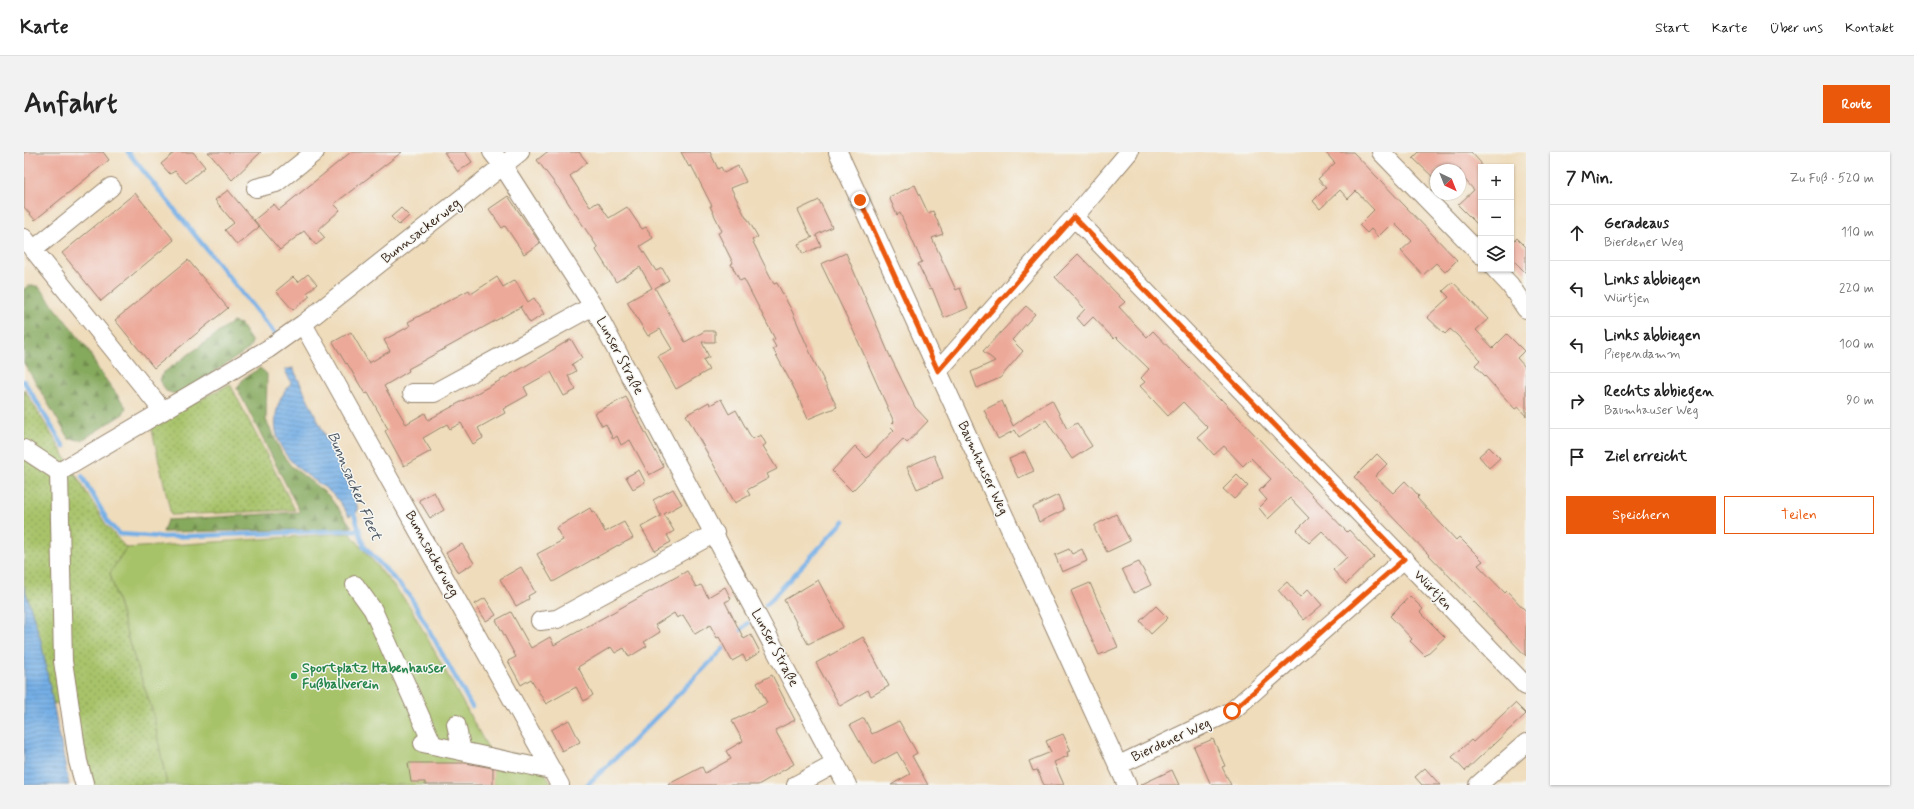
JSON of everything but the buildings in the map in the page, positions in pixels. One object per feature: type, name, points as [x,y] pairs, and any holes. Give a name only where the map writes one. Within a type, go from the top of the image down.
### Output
[{"type":"street","points":[[256,188],[276,183],[315,152]]},
{"type":"street","name":"Bunnsackerweg","points":[[60,472],[268,349],[302,324],[497,159],[520,152]]},
{"type":"street","name":"Baumhauser Weg","points":[[838,152],[1128,785]]},
{"type":"street","points":[[938,371],[1074,217],[1129,152]]},
{"type":"street","points":[[1381,152],[1478,252]]},
{"type":"street","name":"Lunser Straße","points":[[497,159],[593,306],[715,533],[847,785]]},
{"type":"street","points":[[111,187],[29,244],[163,411]]},
{"type":"street","name":"Würtjen","points":[[1074,217],[1526,686]]},
{"type":"street","points":[[1498,272],[1510,285],[1526,309]]},
{"type":"street","name":"Lunser Straße","points":[[412,393],[434,393],[593,306]]},
{"type":"street","name":"Bunnsackerweg","points":[[302,324],[555,780]]},
{"type":"street","points":[[24,449],[60,472],[64,661],[74,738],[84,783]]},
{"type":"street","points":[[540,621],[557,618],[715,533]]},
{"type":"street","name":"Bierdener Weg","points":[[1119,764],[1232,711],[1404,559]]},
{"type":"street","points":[[355,585],[373,610],[427,744],[462,751],[555,780]]},
{"type":"street","points":[[456,724],[462,751]]},
{"type":"street","points":[[65,763],[74,738]]},
{"type":"street","points":[[1478,785],[1526,743]]},
{"type":"street","points":[[796,785],[835,764]]},
{"type":"green space","points":[[28,286],[38,286],[87,348],[98,369],[126,407],[123,414],[82,440],[69,439],[24,363],[24,289]]},
{"type":"green space","points":[[233,322],[240,324],[252,342],[249,349],[179,395],[166,391],[160,380],[163,373]]},
{"type":"green space","points":[[260,368],[267,374],[266,420],[282,454],[291,466],[328,495],[352,527],[342,529],[163,532],[167,520],[300,512],[237,388],[244,378]]},
{"type":"green space","points":[[230,384],[295,510],[171,515],[152,430],[154,424]]},
{"type":"green space","points":[[24,389],[106,525],[126,548],[110,573],[129,642],[152,709],[167,785],[87,785],[73,701],[53,704],[41,641],[24,586]]},
{"type":"green space","name":"Sportplatz Habenhauser Fußballverein","points":[[350,533],[409,605],[489,750],[536,757],[552,785],[167,785],[152,709],[129,642],[110,573],[126,548]]},
{"type":"water","points":[[293,368],[356,501],[358,511],[349,516],[336,498],[295,465],[281,446],[275,425],[276,414],[279,403],[291,383],[285,370]]},
{"type":"water","points":[[24,586],[41,641],[69,785],[24,785]]},
{"type":"waterway","name":"Bunnsacker Fleet","points":[[128,152],[275,334]]},
{"type":"waterway","points":[[24,381],[64,447]]},
{"type":"waterway","points":[[82,476],[109,523],[119,534],[163,537],[359,530]]},
{"type":"waterway","name":"Bunnsacker Fleet","points":[[352,507],[364,546],[410,596],[472,707]]},
{"type":"waterway","points":[[766,605],[844,521]]},
{"type":"waterway","points":[[737,634],[748,623]]},
{"type":"waterway","points":[[587,785],[624,750],[728,644]]},
{"type":"place","name":"Sportplatz Habenhauser Fußballverein","points":[[294,676]]},
{"type":"route","points":[[860,200],[938,371],[1074,217],[1404,559],[1232,711]]}]
